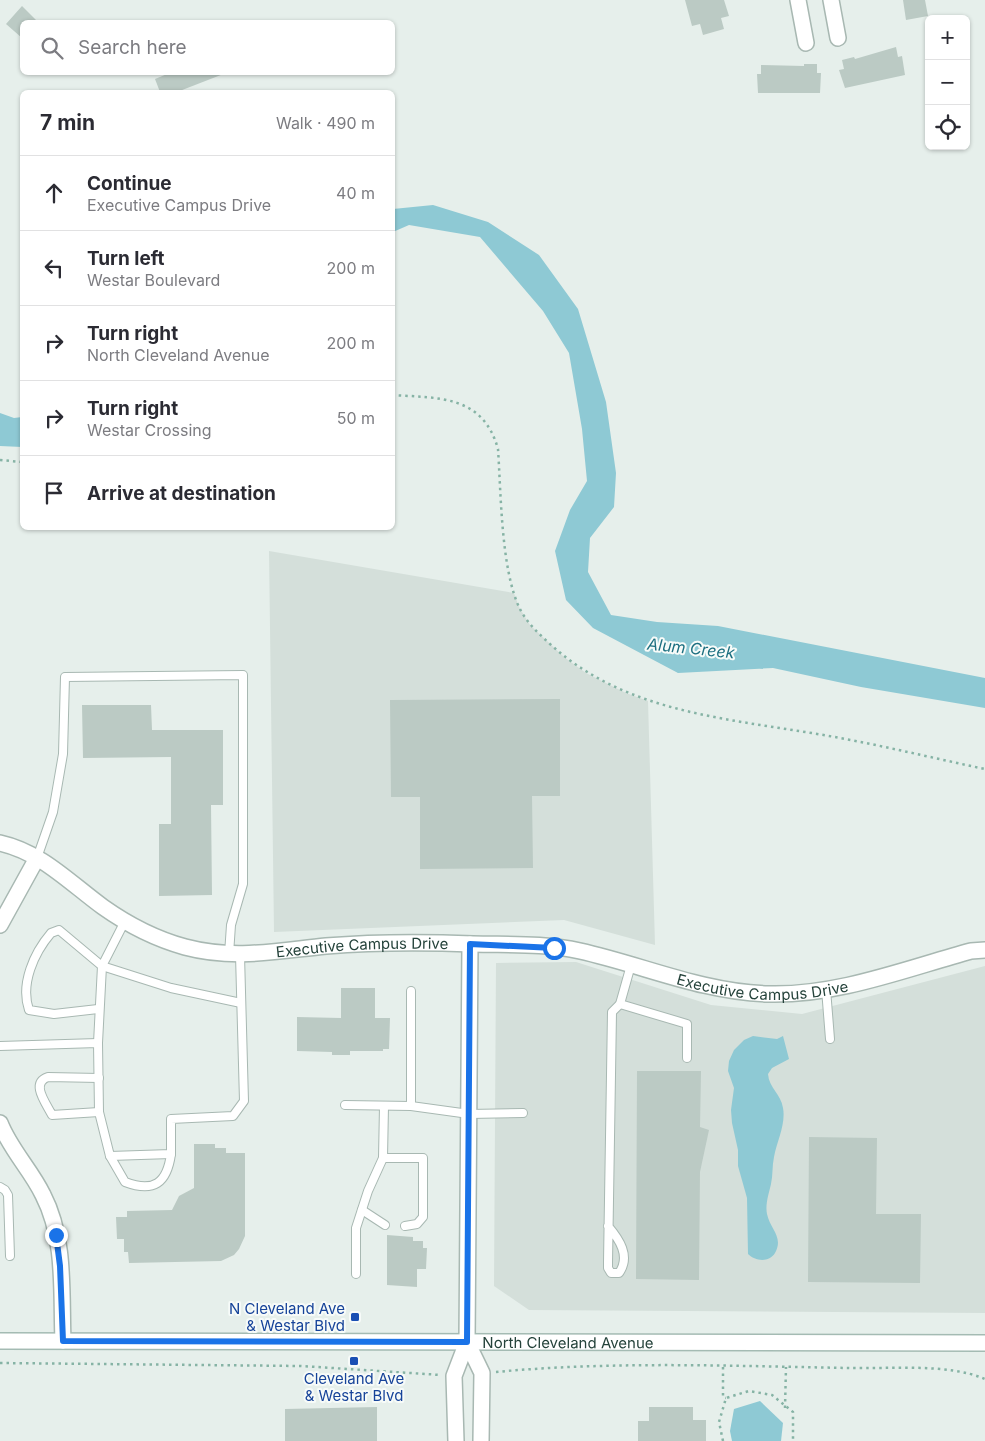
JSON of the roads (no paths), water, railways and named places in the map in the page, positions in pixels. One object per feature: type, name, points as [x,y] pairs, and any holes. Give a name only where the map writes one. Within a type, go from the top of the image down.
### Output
[{"type":"street","points":[[798,0],[806,43]]},
{"type":"street","points":[[831,0],[838,38]]},
{"type":"street","name":"Executive Campus Drive","points":[[0,843],[37,858],[61,873],[102,906],[125,921],[158,938],[186,947],[235,954],[270,954],[336,946],[423,943],[571,949],[705,986],[736,992],[786,994],[826,989],[971,951],[985,950]]},
{"type":"street","points":[[0,925],[37,858]]},
{"type":"street","points":[[456,1441],[454,1376],[467,1342],[470,944]]},
{"type":"street","points":[[0,1123],[44,1196],[56,1235],[60,1266],[63,1341]]},
{"type":"street","name":"North Cleveland Avenue","points":[[0,1341],[985,1343]]},
{"type":"street","points":[[467,1342],[482,1373],[482,1441]]},
{"type":"lane","points":[[37,858],[53,812],[63,754],[65,677],[243,675],[243,884],[231,925],[241,1003],[244,1101],[233,1116],[171,1119],[172,1154],[169,1171],[163,1180],[144,1188],[125,1182],[110,1156],[99,1112],[98,1009],[102,966],[125,921]]},
{"type":"lane","points":[[98,1009],[54,1014],[29,1010],[25,1000],[27,982],[34,960],[51,933],[59,930],[102,966],[171,988],[241,1003]]},
{"type":"lane","points":[[608,1226],[623,1244],[623,1268],[619,1273],[611,1273],[608,1268],[608,1226],[612,1012],[620,1004],[631,965]]},
{"type":"lane","points":[[826,989],[830,1040]]},
{"type":"lane","points":[[410,1106],[411,991]]},
{"type":"lane","points":[[620,1004],[687,1024],[687,1058]]},
{"type":"lane","points":[[0,1046],[98,1042]]},
{"type":"lane","points":[[99,1078],[48,1077],[42,1079],[39,1084],[39,1090],[52,1115],[99,1112]]},
{"type":"lane","points":[[345,1106],[410,1106],[469,1114],[523,1113]]},
{"type":"lane","points":[[356,1274],[356,1228],[383,1158],[384,1106]]},
{"type":"lane","points":[[110,1156],[172,1154]]},
{"type":"lane","points":[[383,1158],[423,1158],[423,1217],[417,1224],[405,1226]]},
{"type":"lane","points":[[0,1187],[6,1190],[8,1195],[10,1256]]},
{"type":"lane","points":[[362,1210],[385,1225]]},
{"type":"water","name":"Alum Creek","points":[[433,205],[488,222],[539,255],[578,309],[606,402],[616,473],[614,507],[590,538],[588,572],[611,615],[657,622],[718,626],[985,678],[985,708],[861,687],[773,668],[678,673],[593,628],[566,600],[555,551],[570,510],[587,481],[582,429],[569,353],[543,311],[480,237],[409,225],[395,231],[395,209]]},
{"type":"water","points":[[0,413],[14,418],[20,417],[20,447],[0,446]]},
{"type":"water","points":[[753,1036],[777,1039],[783,1036],[789,1059],[772,1068],[768,1074],[770,1083],[782,1103],[784,1114],[774,1157],[772,1181],[766,1206],[767,1214],[778,1242],[775,1253],[766,1260],[754,1258],[748,1254],[747,1198],[738,1166],[738,1150],[731,1110],[734,1088],[728,1071],[729,1061],[734,1050],[744,1040]]},
{"type":"water","points":[[760,1401],[783,1423],[781,1441],[732,1441],[730,1431],[734,1409]]},
{"type":"place","name":"N Cleveland Ave & Westar Blvd","points":[[355,1317]]},
{"type":"place","name":"Cleveland Ave & Westar Blvd","points":[[354,1361]]}]
